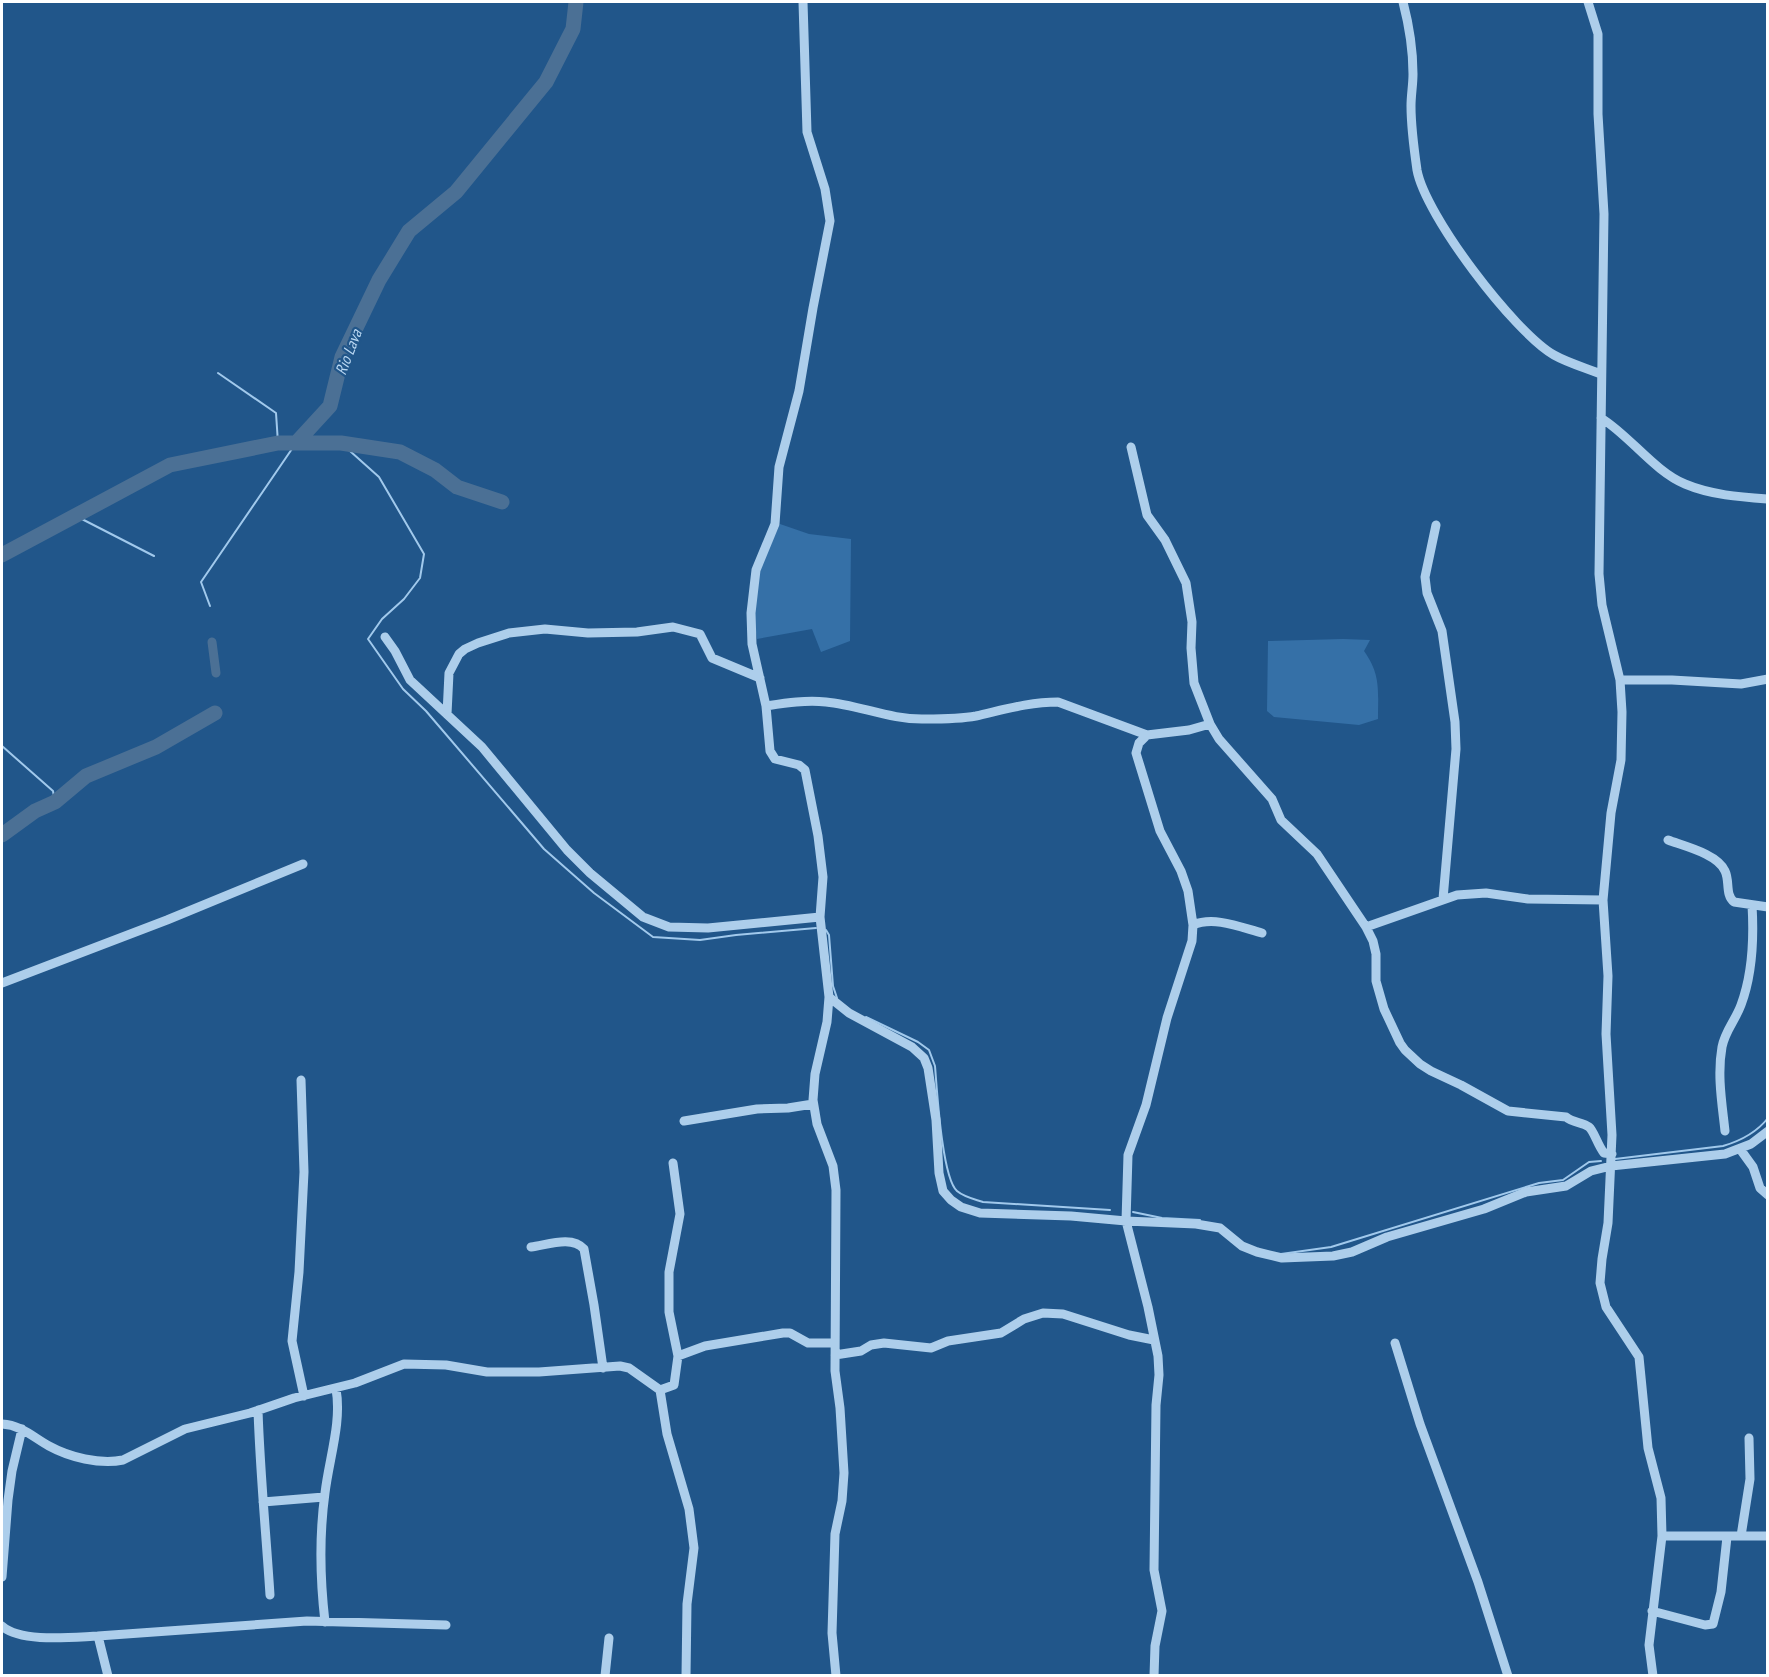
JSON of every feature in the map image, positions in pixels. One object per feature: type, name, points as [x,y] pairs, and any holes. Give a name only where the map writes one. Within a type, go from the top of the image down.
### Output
[{"type":"street","points":[[803,2],[807,132],[825,189],[830,221],[799,391],[779,467],[775,524],[756,570],[751,613],[752,644],[766,706],[772,756],[775,759],[799,765],[805,770],[818,836],[823,877],[820,917],[829,997],[827,1022],[814,1074],[813,1104],[820,1134],[833,1166],[836,1190],[834,1343],[844,1473],[842,1501],[835,1534],[832,1633],[836,1676]]},
{"type":"street","points":[[1403,2],[1411,44],[1413,75],[1411,106],[1415,149],[1425,195],[1475,271],[1520,326],[1555,355],[1601,374]]},
{"type":"street","points":[[1588,2],[1598,34],[1598,114],[1603,191],[1599,574],[1602,605],[1620,681],[1622,712],[1621,760],[1611,813],[1604,900],[1608,976],[1606,1034],[1612,1154],[1608,1223],[1600,1283],[1602,1297],[1610,1316],[1639,1357],[1648,1448],[1661,1498],[1662,1536],[1649,1645],[1653,1676]]},
{"type":"street","points":[[1601,418],[1615,427],[1664,471],[1684,484],[1728,496],[1767,499]]},
{"type":"street","points":[[1131,447],[1147,514],[1165,540],[1186,584],[1192,622],[1191,648],[1194,683],[1210,724],[1219,739],[1272,799],[1281,820],[1317,854],[1365,927],[1373,941],[1376,954],[1376,981],[1384,1009],[1400,1043],[1420,1064],[1508,1111],[1566,1117],[1585,1125],[1591,1129],[1604,1153],[1612,1154]]},
{"type":"street","points":[[1436,525],[1425,577],[1427,593],[1442,631],[1455,722],[1456,748],[1443,898]]},
{"type":"street","points":[[447,714],[449,673],[459,654],[478,643],[529,630],[588,633],[637,632],[673,627],[697,632],[702,637],[712,658],[760,678]]},
{"type":"street","points":[[385,637],[410,680],[482,747],[567,850],[590,873],[643,917],[669,927],[708,928],[820,917]]},
{"type":"street","points":[[1620,681],[1672,680],[1741,684],[1767,679]]},
{"type":"street","points":[[766,706],[808,701],[828,702],[886,716],[942,719],[974,716],[1042,702],[1058,702],[1147,735],[1189,730],[1210,724]]},
{"type":"street","points":[[1147,735],[1139,743],[1136,753],[1160,831],[1181,871],[1188,891],[1193,925],[1192,941],[1167,1018],[1146,1105],[1128,1155],[1126,1221],[1154,1340],[1159,1375],[1156,1406],[1154,1570],[1162,1611],[1155,1646],[1154,1676]]},
{"type":"street","points":[[1668,840],[1710,857],[1725,871],[1731,900],[1767,907]]},
{"type":"street","points":[[2,983],[167,920],[303,864]]},
{"type":"street","points":[[1365,927],[1457,895],[1485,893],[1528,900],[1604,900]]},
{"type":"street","points":[[1725,1131],[1719,1065],[1725,1032],[1742,1003],[1748,980],[1752,955],[1752,904]]},
{"type":"street","points":[[1193,925],[1201,922],[1223,922],[1262,933]]},
{"type":"street","points":[[829,997],[849,1013],[912,1047],[924,1058],[928,1068],[936,1120],[939,1173],[944,1191],[961,1207],[980,1213],[1161,1221],[1220,1228],[1242,1246],[1282,1258],[1332,1256],[1352,1252],[1387,1237],[1484,1209],[1526,1192],[1566,1186],[1591,1172],[1611,1166],[1725,1154],[1751,1144],[1767,1131]]},
{"type":"street","points":[[301,1080],[304,1172],[299,1272],[292,1341],[304,1396]]},
{"type":"street","points":[[684,1121],[758,1109],[813,1104]]},
{"type":"street","points":[[1740,1149],[1753,1167],[1760,1188],[1767,1195]]},
{"type":"street","points":[[660,1390],[674,1385],[678,1356],[669,1312],[669,1272],[680,1214],[673,1163]]},
{"type":"street","points":[[531,1247],[570,1241],[584,1248],[603,1368]]},
{"type":"street","points":[[835,1355],[861,1351],[884,1342],[931,1348],[948,1341],[1001,1333],[1024,1319],[1043,1313],[1063,1314],[1129,1335],[1154,1340]]},
{"type":"street","points":[[678,1356],[725,1341],[783,1333],[790,1333],[808,1343],[834,1343]]},
{"type":"street","points":[[1395,1342],[1420,1424],[1478,1582],[1508,1676]]},
{"type":"street","points":[[2,1424],[21,1429],[63,1453],[113,1462],[123,1460],[184,1429],[336,1389],[404,1364],[446,1365],[487,1372],[539,1372],[620,1366],[629,1368],[660,1390],[667,1434],[689,1509],[694,1548],[687,1604],[686,1676]]},
{"type":"street","points":[[325,1622],[320,1568],[324,1497],[339,1413],[336,1389]]},
{"type":"street","points":[[258,1410],[270,1595]]},
{"type":"street","points":[[2,1577],[8,1500],[21,1429]]},
{"type":"street","points":[[1741,1536],[1750,1479],[1749,1438]]},
{"type":"street","points":[[263,1502],[324,1497]]},
{"type":"street","points":[[1662,1536],[1767,1536]]},
{"type":"street","points":[[1652,1611],[1705,1625],[1713,1624],[1721,1592],[1727,1537]]},
{"type":"street","points":[[2,1626],[18,1635],[56,1637],[307,1621],[447,1625]]},
{"type":"street","points":[[98,1636],[108,1676]]},
{"type":"street","points":[[605,1676],[609,1638]]},
{"type":"shaded area","points":[[780,524],[809,534],[851,539],[850,641],[821,652],[812,629],[757,639],[753,611],[760,568]]},
{"type":"shaded area","points":[[1370,640],[1364,651],[1376,675],[1378,719],[1359,725],[1274,717],[1267,711],[1268,641]]},
{"type":"waterway","name":"Rio Lava","points":[[296,443],[330,406],[342,357],[379,280],[409,231],[456,192],[546,82],[573,29],[576,2]]},
{"type":"waterway","points":[[218,373],[276,413],[278,443]]},
{"type":"waterway","name":"Rio Lava","points":[[2,555],[170,465],[278,443],[341,443],[400,452],[435,470],[457,487],[502,502]]},
{"type":"waterway","points":[[210,606],[201,582],[296,443]]},
{"type":"waterway","points":[[341,443],[379,477],[424,554],[420,578],[404,599],[382,619],[368,639],[403,689],[426,711],[544,849],[594,893],[653,937],[700,940],[816,928]]},
{"type":"waterway","points":[[74,515],[154,556]]},
{"type":"waterway","points":[[212,642],[216,673]]},
{"type":"waterway","points":[[2,835],[35,811],[55,802],[86,776],[156,747],[215,713]]},
{"type":"waterway","points":[[2,746],[53,791],[55,802]]},
{"type":"waterway","points":[[826,930],[829,935],[833,986],[837,998]]},
{"type":"waterway","points":[[866,1017],[918,1042],[929,1050],[935,1066],[944,1152],[952,1183],[957,1191],[983,1202],[1110,1210]]},
{"type":"waterway","points":[[1615,1159],[1723,1146],[1748,1135],[1768,1118]]},
{"type":"waterway","points":[[1281,1254],[1331,1247],[1539,1183],[1563,1180],[1589,1162],[1601,1161]]},
{"type":"waterway","points":[[1133,1212],[1162,1218],[1200,1220]]}]
